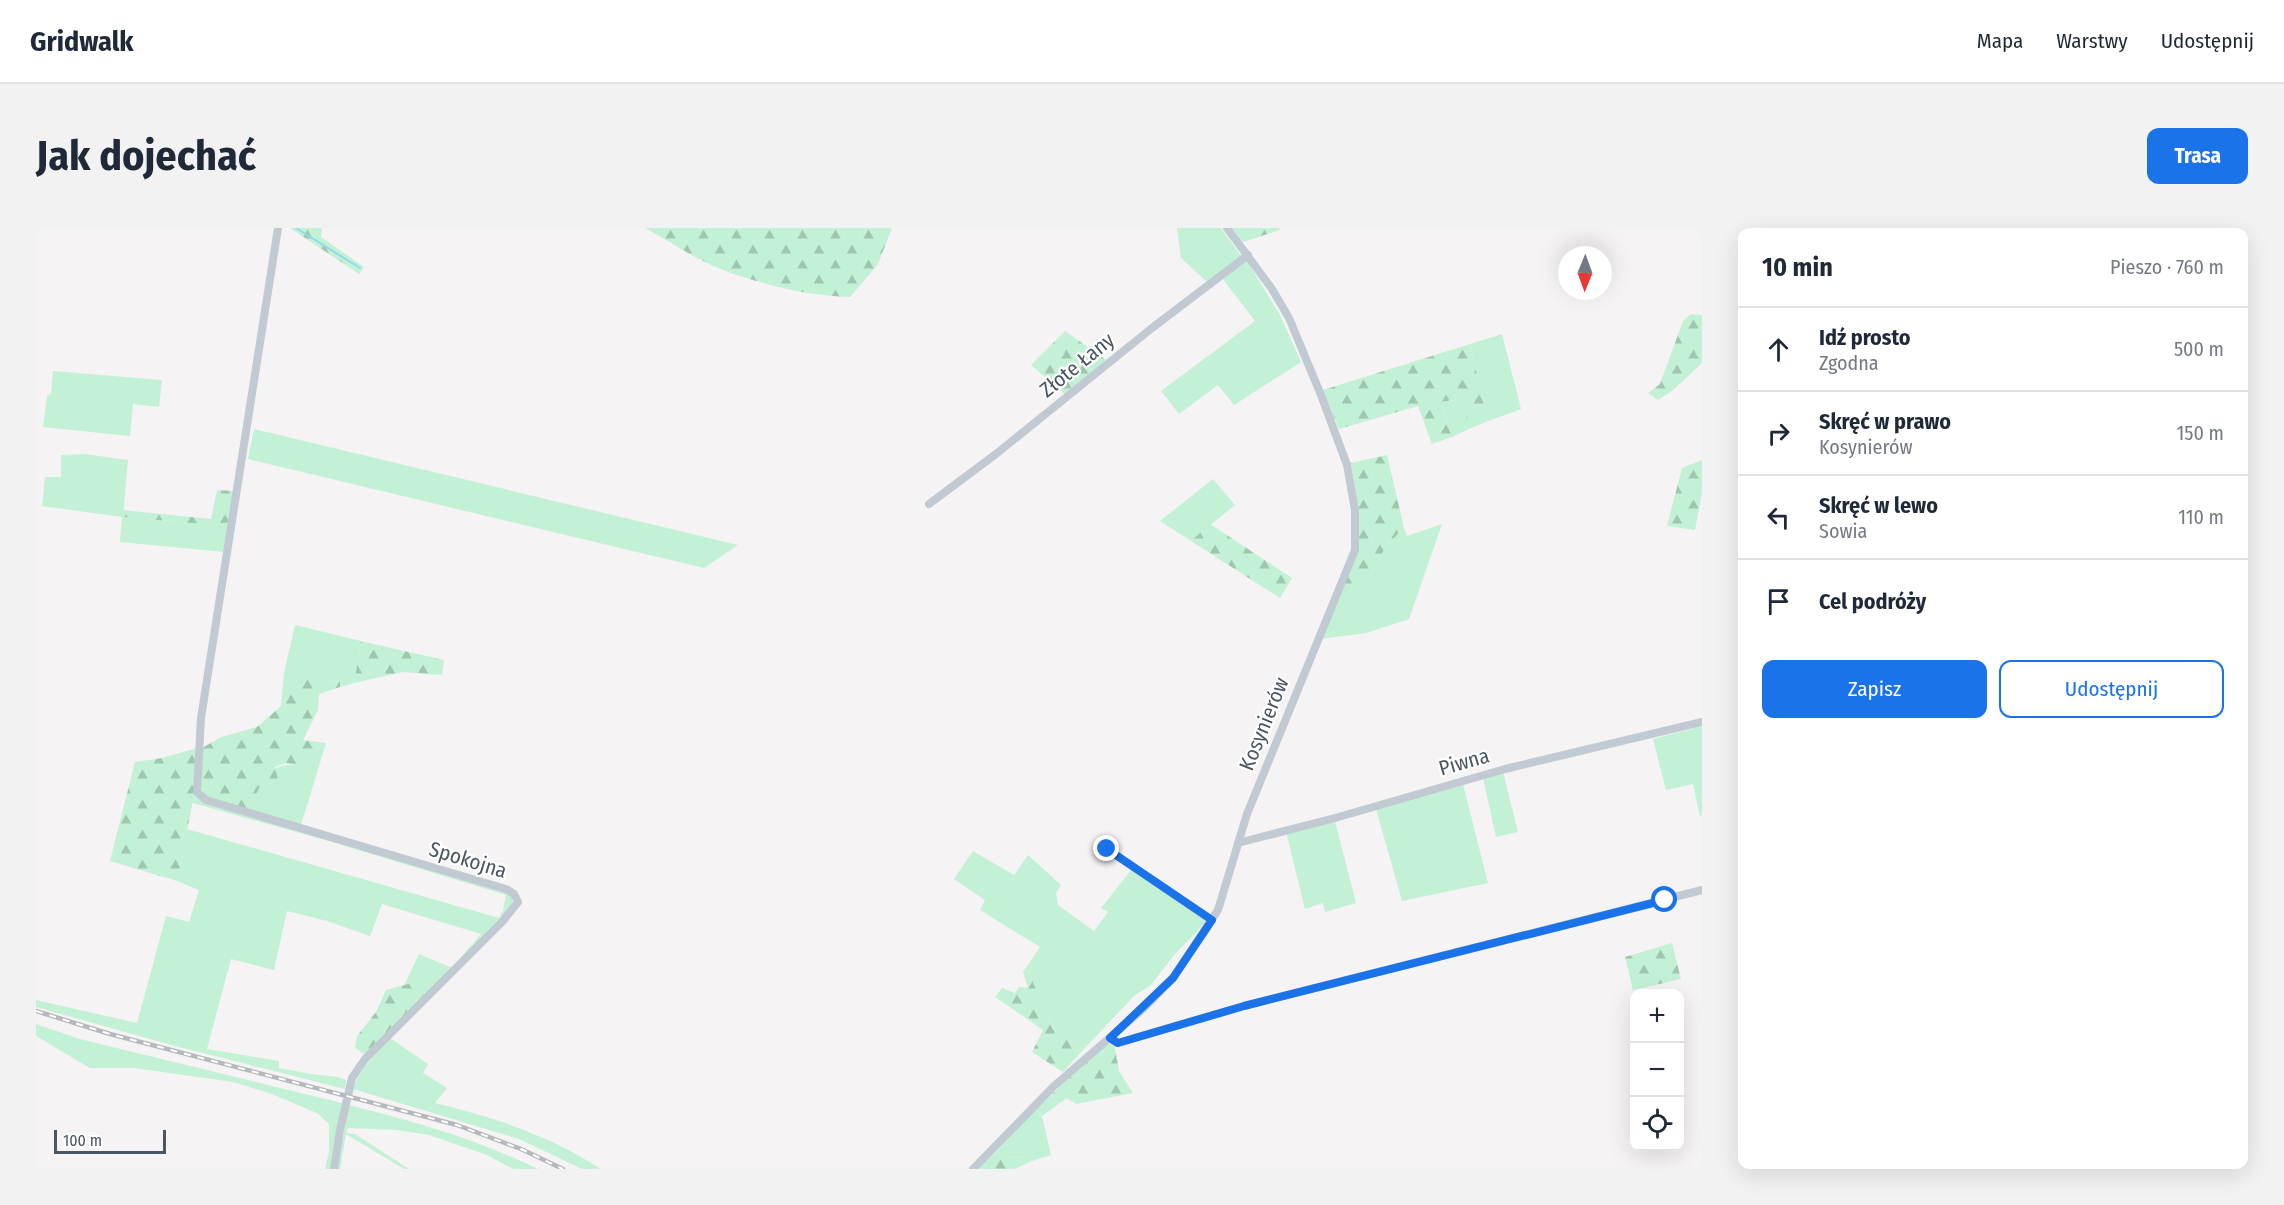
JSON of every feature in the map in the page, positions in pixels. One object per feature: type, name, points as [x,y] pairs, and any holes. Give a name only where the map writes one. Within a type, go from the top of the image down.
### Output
[{"type":"street","name":"Spokojna","points":[[278,228],[207,677],[199,746],[197,792],[206,800],[506,889],[514,894],[518,902],[503,921],[365,1059],[352,1078],[334,1169]]},
{"type":"street","name":"Kosynierów","points":[[973,1169],[1053,1087],[1094,1049],[1110,1038],[1173,978],[1212,920],[1218,910],[1238,843],[1273,749],[1354,550],[1354,510],[1347,465],[1289,318],[1248,255],[1227,228]]},
{"type":"street","name":"Złote Łany","points":[[929,504],[996,454],[1152,328],[1248,255]]},
{"type":"street","name":"Piwna","points":[[1238,843],[1505,769],[1702,722]]},
{"type":"street","points":[[1107,849],[1212,920]]},
{"type":"street","points":[[1110,1038],[1118,1043],[1244,1006],[1702,890]]},
{"type":"green space","points":[[290,228],[322,228],[321,237],[364,267],[359,274]]},
{"type":"green space","points":[[645,228],[892,228],[878,264],[850,297],[802,292],[770,285],[723,270]]},
{"type":"green space","points":[[1177,228],[1221,228],[1242,257],[1208,283],[1181,258]]},
{"type":"green space","points":[[1232,228],[1279,228],[1280,230],[1243,242]]},
{"type":"green space","points":[[1247,261],[1280,315],[1301,362],[1234,405],[1218,385],[1179,414],[1161,391],[1255,321],[1222,278]]},
{"type":"green space","points":[[1691,314],[1702,315],[1702,363],[1672,391],[1658,400],[1648,393],[1660,384],[1683,321]]},
{"type":"green space","points":[[1065,331],[1106,360],[1066,395],[1031,365]]},
{"type":"green space","points":[[1502,334],[1521,409],[1488,421],[1470,344]]},
{"type":"green space","points":[[1470,344],[1488,421],[1471,428],[1459,399],[1441,402],[1452,437],[1432,444],[1418,406],[1339,429],[1323,390]]},
{"type":"green space","points":[[53,371],[162,380],[159,407],[133,404],[130,436],[43,427],[47,396],[51,394]]},
{"type":"green space","points":[[1460,399],[1471,428],[1452,437],[1441,402]]},
{"type":"green space","points":[[254,429],[738,545],[704,568],[248,459]]},
{"type":"green space","points":[[84,454],[128,460],[123,517],[212,525],[230,522],[225,552],[120,542],[122,517],[42,506],[45,477],[61,477],[61,455]]},
{"type":"green space","points":[[1387,455],[1404,528],[1386,546],[1365,586],[1339,596],[1358,528],[1358,504],[1351,463]]},
{"type":"green space","points":[[1702,460],[1702,493],[1695,530],[1667,526],[1682,468]]},
{"type":"green space","points":[[1213,479],[1235,505],[1191,541],[1160,521]]},
{"type":"green space","points":[[217,490],[234,491],[230,522],[212,525],[123,517],[122,510],[211,519]]},
{"type":"green space","points":[[1210,524],[1292,578],[1280,598],[1191,541]]},
{"type":"green space","points":[[1442,524],[1409,619],[1366,633],[1320,639],[1339,596],[1365,586],[1386,546],[1404,528],[1407,536]]},
{"type":"green space","points":[[295,625],[361,641],[354,683],[340,687],[340,682],[284,673]]},
{"type":"green space","points":[[361,641],[444,660],[442,675],[403,672],[354,683]]},
{"type":"green space","points":[[284,673],[340,682],[340,687],[319,694],[318,710],[303,740],[326,743],[298,766],[286,763],[275,767],[278,780],[261,785],[247,810],[206,797],[200,788],[202,748],[221,737],[257,727],[281,706]]},
{"type":"green space","points":[[1702,726],[1702,815],[1700,816],[1693,784],[1666,790],[1653,739]]},
{"type":"green space","points":[[326,743],[301,825],[247,810],[261,784],[272,771],[288,765],[298,766]]},
{"type":"green space","points":[[197,748],[194,796],[177,881],[110,861],[135,762],[162,758]]},
{"type":"green space","points":[[1503,772],[1518,832],[1496,837],[1483,778]]},
{"type":"green space","points":[[1463,784],[1488,883],[1402,901],[1376,809]]},
{"type":"green space","points":[[194,789],[197,796],[510,894],[513,901],[507,913],[452,968],[481,934],[382,904],[370,936],[327,921],[287,911],[274,970],[231,959],[207,1049],[279,1061],[279,1068],[338,1077],[346,1080],[345,1089],[171,1045],[36,1007],[36,1000],[137,1023],[166,916],[189,922],[199,890],[177,881],[187,829],[499,918],[503,911],[506,895],[193,803]]},
{"type":"green space","points":[[1335,821],[1356,903],[1325,912],[1323,903],[1305,909],[1286,832]]},
{"type":"green space","points":[[973,851],[1014,875],[1028,855],[1061,885],[1056,893],[1058,905],[1094,931],[1108,912],[1101,908],[1132,869],[1208,920],[1175,954],[1150,986],[1135,995],[1083,1050],[1052,1027],[1028,970],[1023,972],[1040,947],[980,910],[985,900],[954,879]]},
{"type":"green space","points":[[1672,943],[1681,979],[1633,989],[1625,957]]},
{"type":"green space","points":[[419,954],[452,968],[430,990],[427,979],[404,986]]},
{"type":"green space","points":[[1028,970],[1052,1027],[1083,1050],[1063,1072],[1032,1052],[1043,1030],[995,997],[1002,988],[1015,993],[1019,987],[1028,988],[1023,972]]},
{"type":"green space","points":[[427,979],[430,990],[366,1055],[355,1048],[357,1036],[376,1012],[386,990]]},
{"type":"green space","points":[[36,1024],[80,1039],[342,1103],[332,1169],[325,1169],[329,1152],[329,1124],[317,1113],[269,1093],[233,1082],[134,1068],[90,1068],[36,1036]]},
{"type":"green space","points":[[390,1038],[428,1064],[423,1073],[447,1088],[435,1103],[542,1137],[601,1169],[582,1169],[519,1139],[353,1089],[364,1068]]},
{"type":"green space","points":[[1114,1043],[1119,1071],[1133,1093],[1076,1104],[1067,1098],[1042,1116],[1036,1109],[1106,1044]]},
{"type":"green space","points":[[349,1105],[445,1132],[493,1149],[538,1169],[513,1169],[487,1155],[429,1135],[396,1130],[348,1128],[346,1133],[355,1134],[409,1169],[404,1169],[346,1134],[340,1169],[337,1169]]},
{"type":"green space","points":[[1036,1109],[1042,1116],[1051,1155],[1032,1161],[1028,1157],[1006,1158],[994,1154]]},
{"type":"green space","points":[[994,1154],[1006,1158],[1028,1157],[1032,1161],[1015,1169],[980,1169],[979,1167]]},
{"type":"waterway","points":[[296,228],[360,268]]},
{"type":"railway","points":[[36,1011],[110,1034],[457,1125],[521,1149],[563,1169]]},
{"type":"route","points":[[1107,849],[1212,920],[1173,978],[1110,1038],[1118,1043],[1244,1006],[1665,900]]}]
